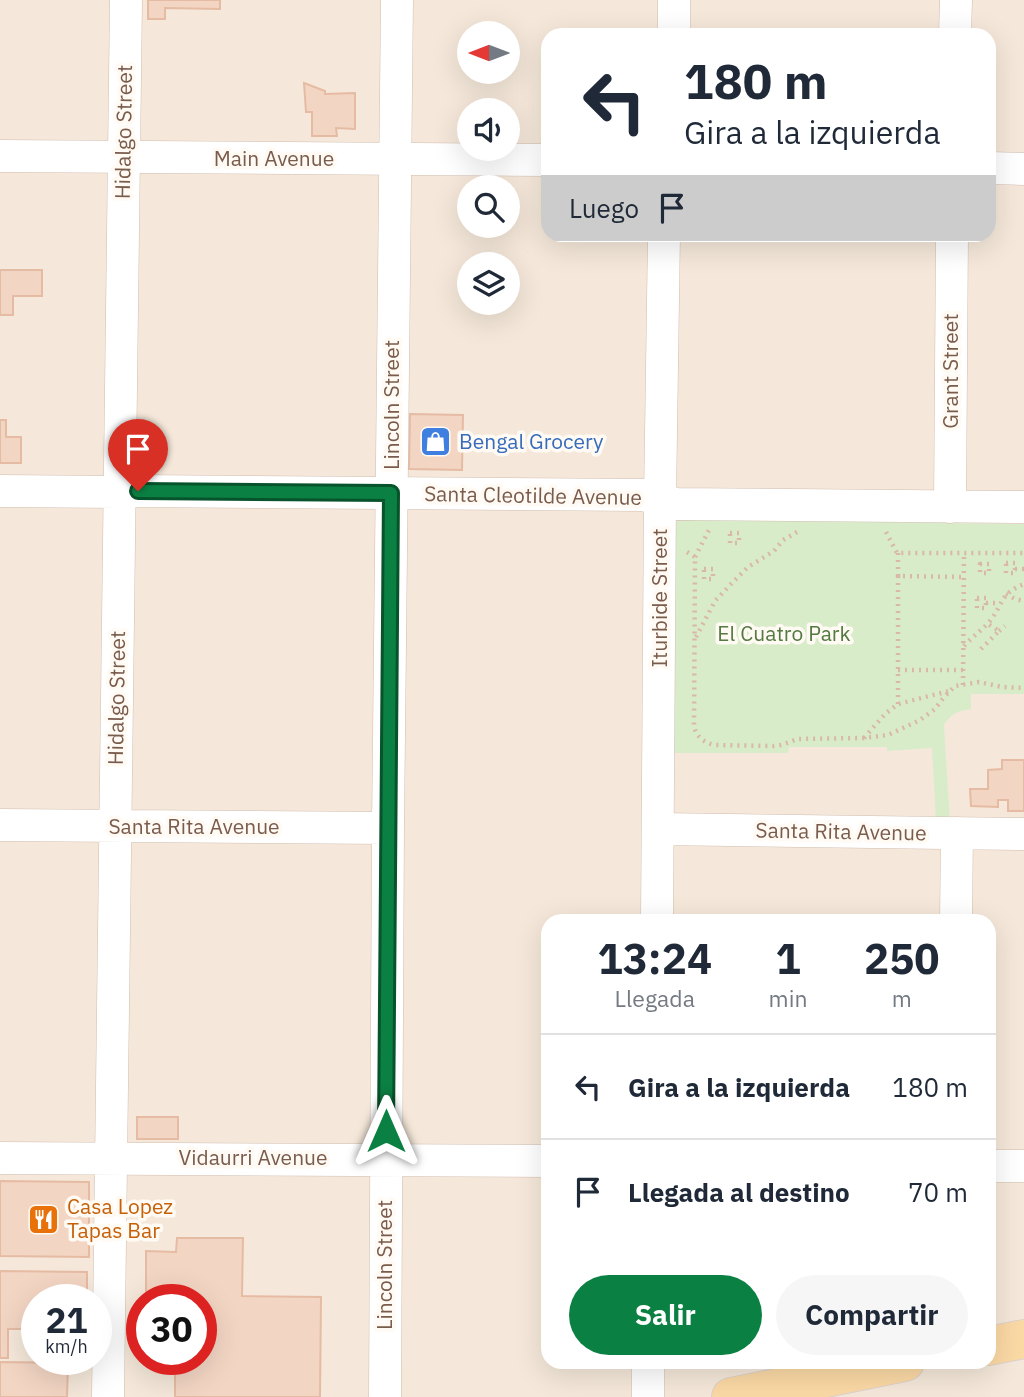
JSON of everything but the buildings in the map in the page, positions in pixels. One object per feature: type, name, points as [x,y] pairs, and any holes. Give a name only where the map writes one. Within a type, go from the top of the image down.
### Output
[{"type":"main road","points":[[996,1345],[1024,1339]]},
{"type":"main road","points":[[731,1397],[870,1369]]},
{"type":"street","name":"Hidalgo Street","points":[[108,1397],[126,0]]},
{"type":"street","name":"Lincoln Street","points":[[385,1397],[397,0]]},
{"type":"street","points":[[674,0],[674,28]]},
{"type":"street","points":[[955,28],[956,0]]},
{"type":"street","name":"Main Avenue","points":[[0,156],[541,160]]},
{"type":"street","points":[[996,168],[1024,169]]},
{"type":"street","name":"Iturbide Street","points":[[657,914],[664,242]]},
{"type":"street","name":"Grant Street","points":[[950,507],[952,242]]},
{"type":"street","name":"Santa Cleotilde Avenue","points":[[0,491],[643,495],[676,504],[1024,508]]},
{"type":"street","name":"Santa Rita Avenue","points":[[0,825],[388,828]]},
{"type":"street","name":"Santa Rita Avenue","points":[[658,829],[1024,834]]},
{"type":"street","points":[[956,914],[957,834]]},
{"type":"street","name":"Vidaurri Avenue","points":[[0,1158],[541,1161]]},
{"type":"street","points":[[996,1166],[1024,1166]]},
{"type":"street","points":[[648,1369],[648,1397]]},
{"type":"path","points":[[713,523],[695,557],[694,574],[694,727],[695,732],[705,742],[715,746],[774,746],[797,739],[888,735],[935,709],[955,686],[979,682],[1024,688]]},
{"type":"path","points":[[881,525],[898,553],[898,704]]},
{"type":"path","points":[[694,641],[715,601],[732,583],[748,567],[769,555],[783,540],[799,530]]},
{"type":"path","points":[[681,548],[695,557]]},
{"type":"path","points":[[898,553],[1024,553]]},
{"type":"path","points":[[963,685],[964,553]]},
{"type":"path","points":[[985,553],[985,564]]},
{"type":"path","points":[[1015,569],[1024,569]]},
{"type":"path","points":[[694,574],[705,574]]},
{"type":"path","points":[[898,576],[963,577]]},
{"type":"path","points":[[963,647],[988,624],[1006,594],[1024,584]]},
{"type":"path","points":[[1006,594],[1024,601]]},
{"type":"path","points":[[986,603],[1000,603]]},
{"type":"path","points":[[988,624],[999,631]]},
{"type":"path","points":[[981,649],[1005,626]]},
{"type":"path","points":[[898,670],[963,670]]},
{"type":"path","points":[[864,738],[898,704],[950,690]]},
{"type":"shaded area","points":[[0,0],[1024,0],[1024,1397],[0,1397]]},
{"type":"green space","name":"El Cuatro Park","points":[[682,519],[1024,524],[1024,694],[971,694],[971,709],[955,713],[944,725],[950,823],[936,823],[932,748],[887,751],[887,747],[789,747],[788,753],[668,753],[675,523]]},
{"type":"place","name":"Bengal Grocery","points":[[436,442]]},
{"type":"place","name":"Casa Lopez Tapas Bar","points":[[44,1219]]},
{"type":"route","points":[[138,491],[391,493],[386,1131]]}]
